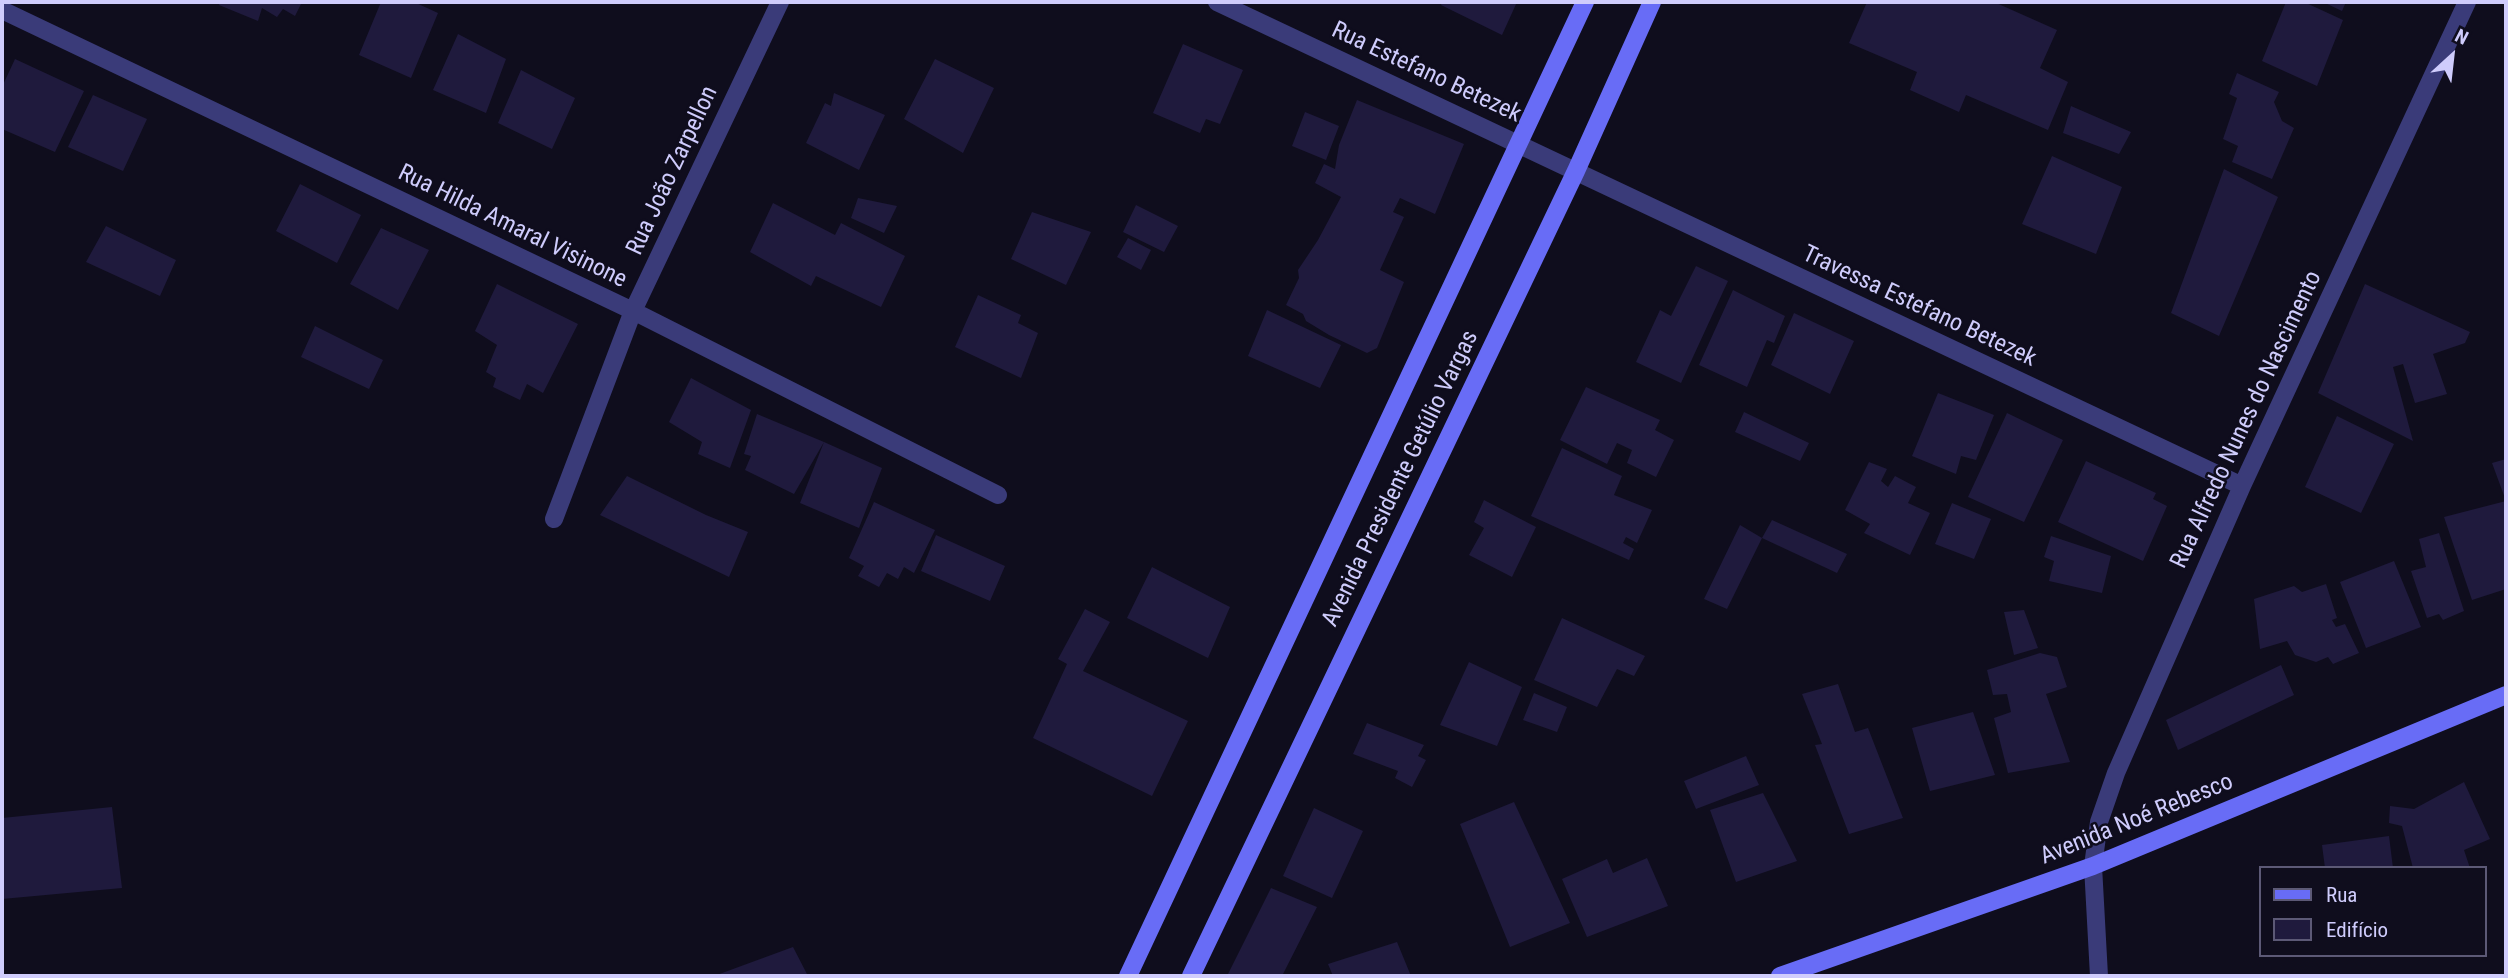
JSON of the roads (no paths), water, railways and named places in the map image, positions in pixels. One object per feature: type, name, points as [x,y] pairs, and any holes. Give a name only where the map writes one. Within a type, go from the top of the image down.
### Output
[{"type":"main road","name":"Avenida Presidente Getúlio Vargas","points":[[1128,976],[1585,2]]},
{"type":"main road","name":"Avenida Presidente Getúlio Vargas","points":[[1191,976],[1576,171],[1652,2]]},
{"type":"main road","name":"Avenida Noé Rebesco","points":[[1780,976],[2093,866],[2506,695]]},
{"type":"street","name":"Rua João Zarpellon","points":[[554,519],[633,311],[780,2]]},
{"type":"street","name":"Rua Estefano Betezek","points":[[1217,2],[1576,171]]},
{"type":"street","name":"Rua Alfredo Nunes do Nascimento","points":[[2099,976],[2093,866],[2099,822],[2116,773],[2242,486],[2467,2]]},
{"type":"street","name":"Rua Hilda Amaral Visinone","points":[[2,10],[633,311],[998,495]]},
{"type":"street","name":"Travessa Estefano Betezek","points":[[1576,171],[2242,486]]}]
